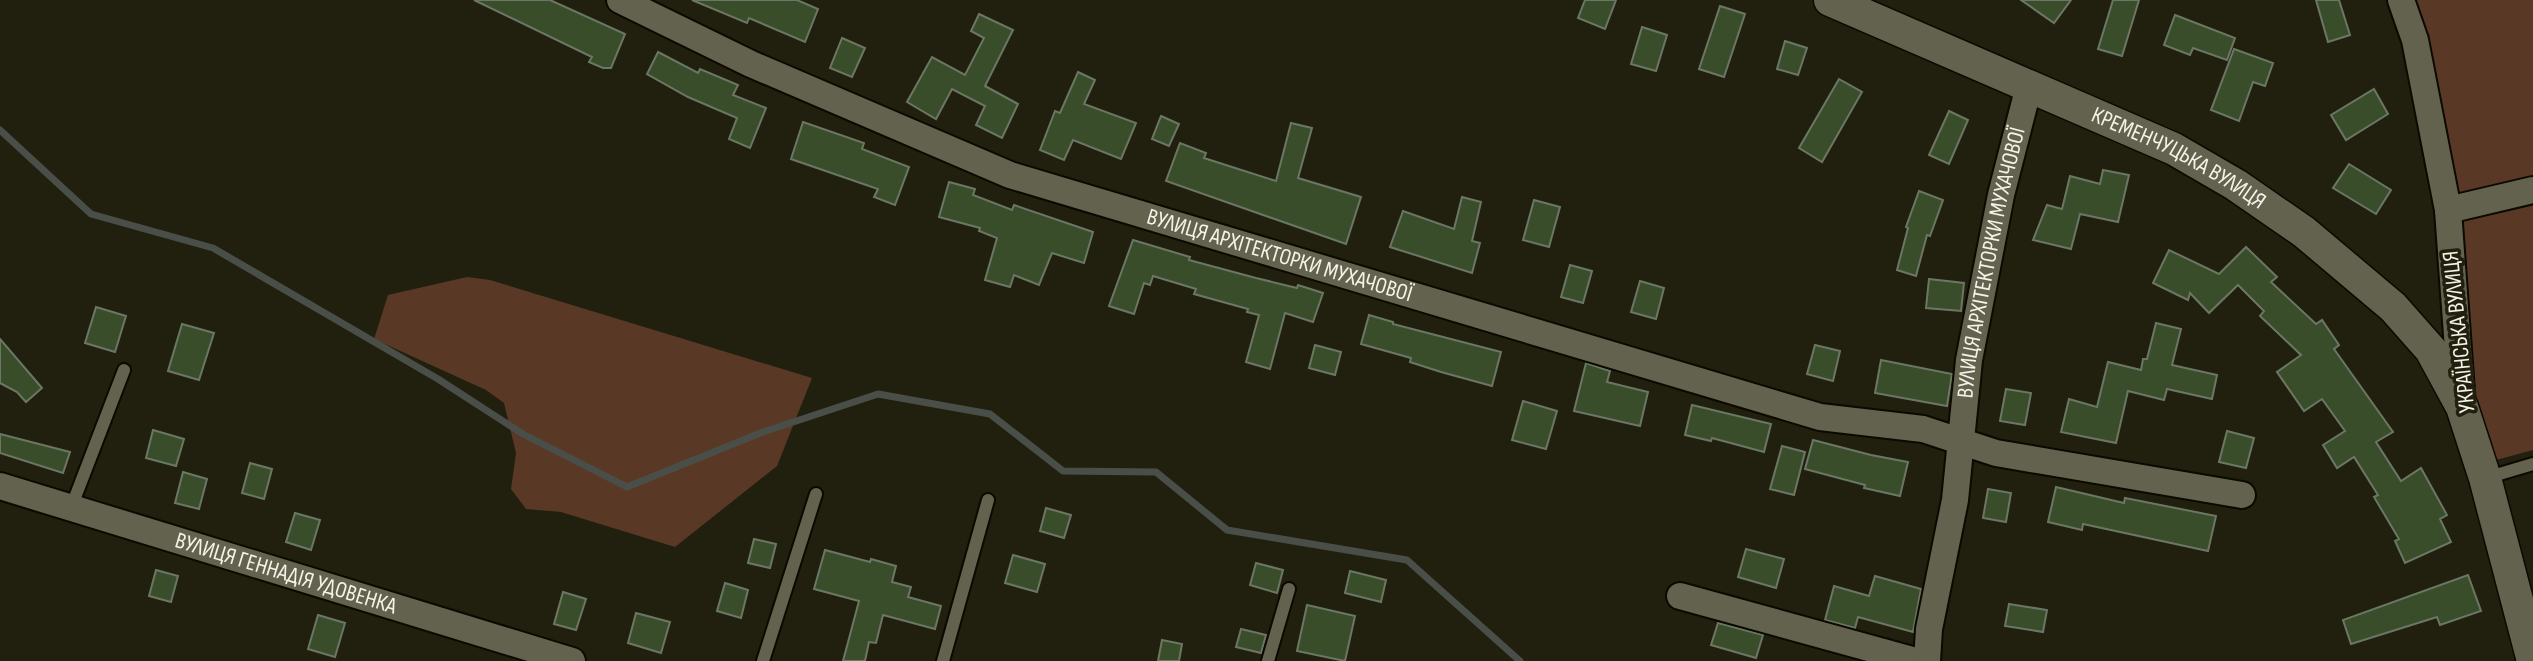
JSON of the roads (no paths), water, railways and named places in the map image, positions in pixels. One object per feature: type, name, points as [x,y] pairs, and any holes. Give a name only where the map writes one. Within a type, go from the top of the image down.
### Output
[{"type":"street","name":"ВУЛИЦЯ АРХІТЕКТОРКИ МУХАЧОВОЇ","points":[[620,0],[751,64],[1010,174],[1820,417],[1923,429],[1996,453],[2242,495]]},
{"type":"street","name":"КРЕМЕНЧУЦЬКА ВУЛИЦЯ","points":[[1830,0],[2174,149],[2236,186],[2304,232],[2393,307],[2431,350],[2462,407]]},
{"type":"street","name":"УКРАЇНСЬКА ВУЛИЦЯ","points":[[2401,0],[2415,40],[2448,209],[2462,407],[2485,478],[2533,661]]},
{"type":"street","name":"ВУЛИЦЯ АРХІТЕКТОРКИ МУХАЧОВОЇ","points":[[1927,661],[1929,629],[1955,500],[1972,346],[2001,195],[2029,86]]},
{"type":"street","points":[[2448,209],[2533,190]]},
{"type":"street","name":"ВУЛИЦЯ ГЕННАДІЯ УДОВЕНКА","points":[[0,486],[572,661]]},
{"type":"street","points":[[1679,596],[1916,661]]},
{"type":"lane","points":[[71,508],[124,370]]},
{"type":"lane","points":[[2485,478],[2533,464]]},
{"type":"lane","points":[[763,661],[816,494]]},
{"type":"lane","points":[[943,661],[988,500]]},
{"type":"lane","points":[[1268,661],[1289,589]]},
{"type":"waterway","points":[[0,130],[91,214],[213,248],[438,379],[523,434],[627,487],[763,432],[878,394],[990,414],[1063,471],[1156,472],[1227,530],[1407,560],[1520,661]]}]
